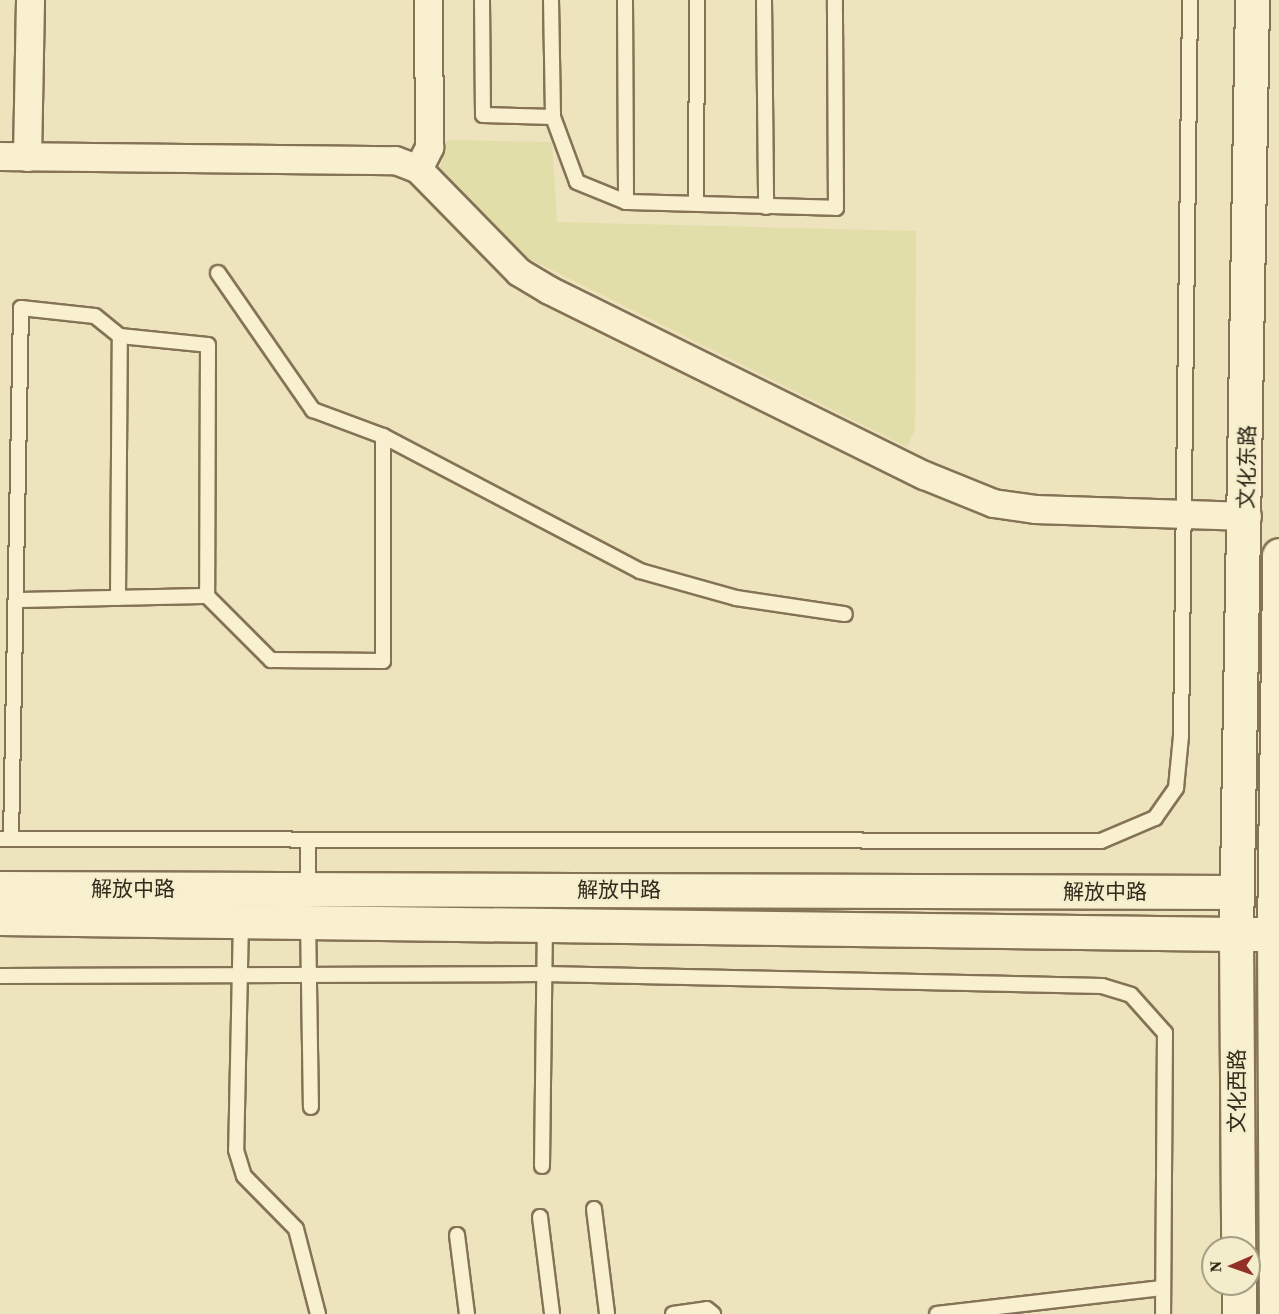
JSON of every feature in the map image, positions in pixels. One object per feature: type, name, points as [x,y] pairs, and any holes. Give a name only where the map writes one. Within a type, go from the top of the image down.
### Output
[{"type":"street","points":[[27,157],[30,0]]},
{"type":"street","points":[[418,169],[429,147],[428,0]]},
{"type":"street","name":"文化东路","points":[[1236,934],[1247,516],[1252,0]]},
{"type":"street","points":[[0,156],[395,160],[418,169],[519,272],[549,290],[924,475],[993,503],[1247,516]]},
{"type":"street","points":[[1276,934],[1279,555]]},
{"type":"street","name":"解放中路","points":[[0,888],[308,905],[545,922],[1276,934]]},
{"type":"street","name":"解放中路","points":[[0,918],[241,920],[308,905],[1277,893]]},
{"type":"street","name":"文化西路","points":[[1236,934],[1238,1236]]},
{"type":"street","name":"文化西路","points":[[1276,934],[1276,1314]]},
{"type":"street","points":[[1239,1296],[1239,1314]]},
{"type":"lane","points":[[482,0],[483,115],[553,117]]},
{"type":"lane","points":[[552,0],[553,117],[577,182],[626,202],[836,208],[835,0]]},
{"type":"lane","points":[[625,0],[626,202]]},
{"type":"lane","points":[[696,204],[697,0]]},
{"type":"lane","points":[[764,0],[765,207]]},
{"type":"lane","points":[[383,436],[383,661],[271,660],[207,596],[208,345],[120,336],[95,316],[21,308],[16,600],[5,839],[1101,841],[1130,833],[1155,818],[1176,788],[1181,736],[1180,514],[1190,0]]},
{"type":"lane","points":[[218,273],[313,410],[383,436],[640,571],[736,598],[845,614]]},
{"type":"lane","points":[[118,598],[120,336]]},
{"type":"lane","points":[[16,600],[207,596]]},
{"type":"lane","points":[[308,840],[311,1107]]},
{"type":"lane","points":[[241,920],[236,1150],[244,1176],[296,1229],[318,1314]]},
{"type":"lane","points":[[542,1166],[545,922]]},
{"type":"lane","points":[[0,976],[544,974],[1102,986],[1131,995],[1165,1033],[1169,1054],[1163,1314]]},
{"type":"lane","points":[[594,1209],[607,1314]]},
{"type":"lane","points":[[540,1217],[552,1314]]},
{"type":"lane","points":[[457,1235],[467,1314]]},
{"type":"lane","points":[[938,1314],[1162,1288]]},
{"type":"lane","points":[[673,1314],[707,1309],[713,1314]]},
{"type":"shaded area","points":[[447,140],[552,142],[557,222],[916,231],[915,429],[907,447],[524,256],[440,168]]}]
